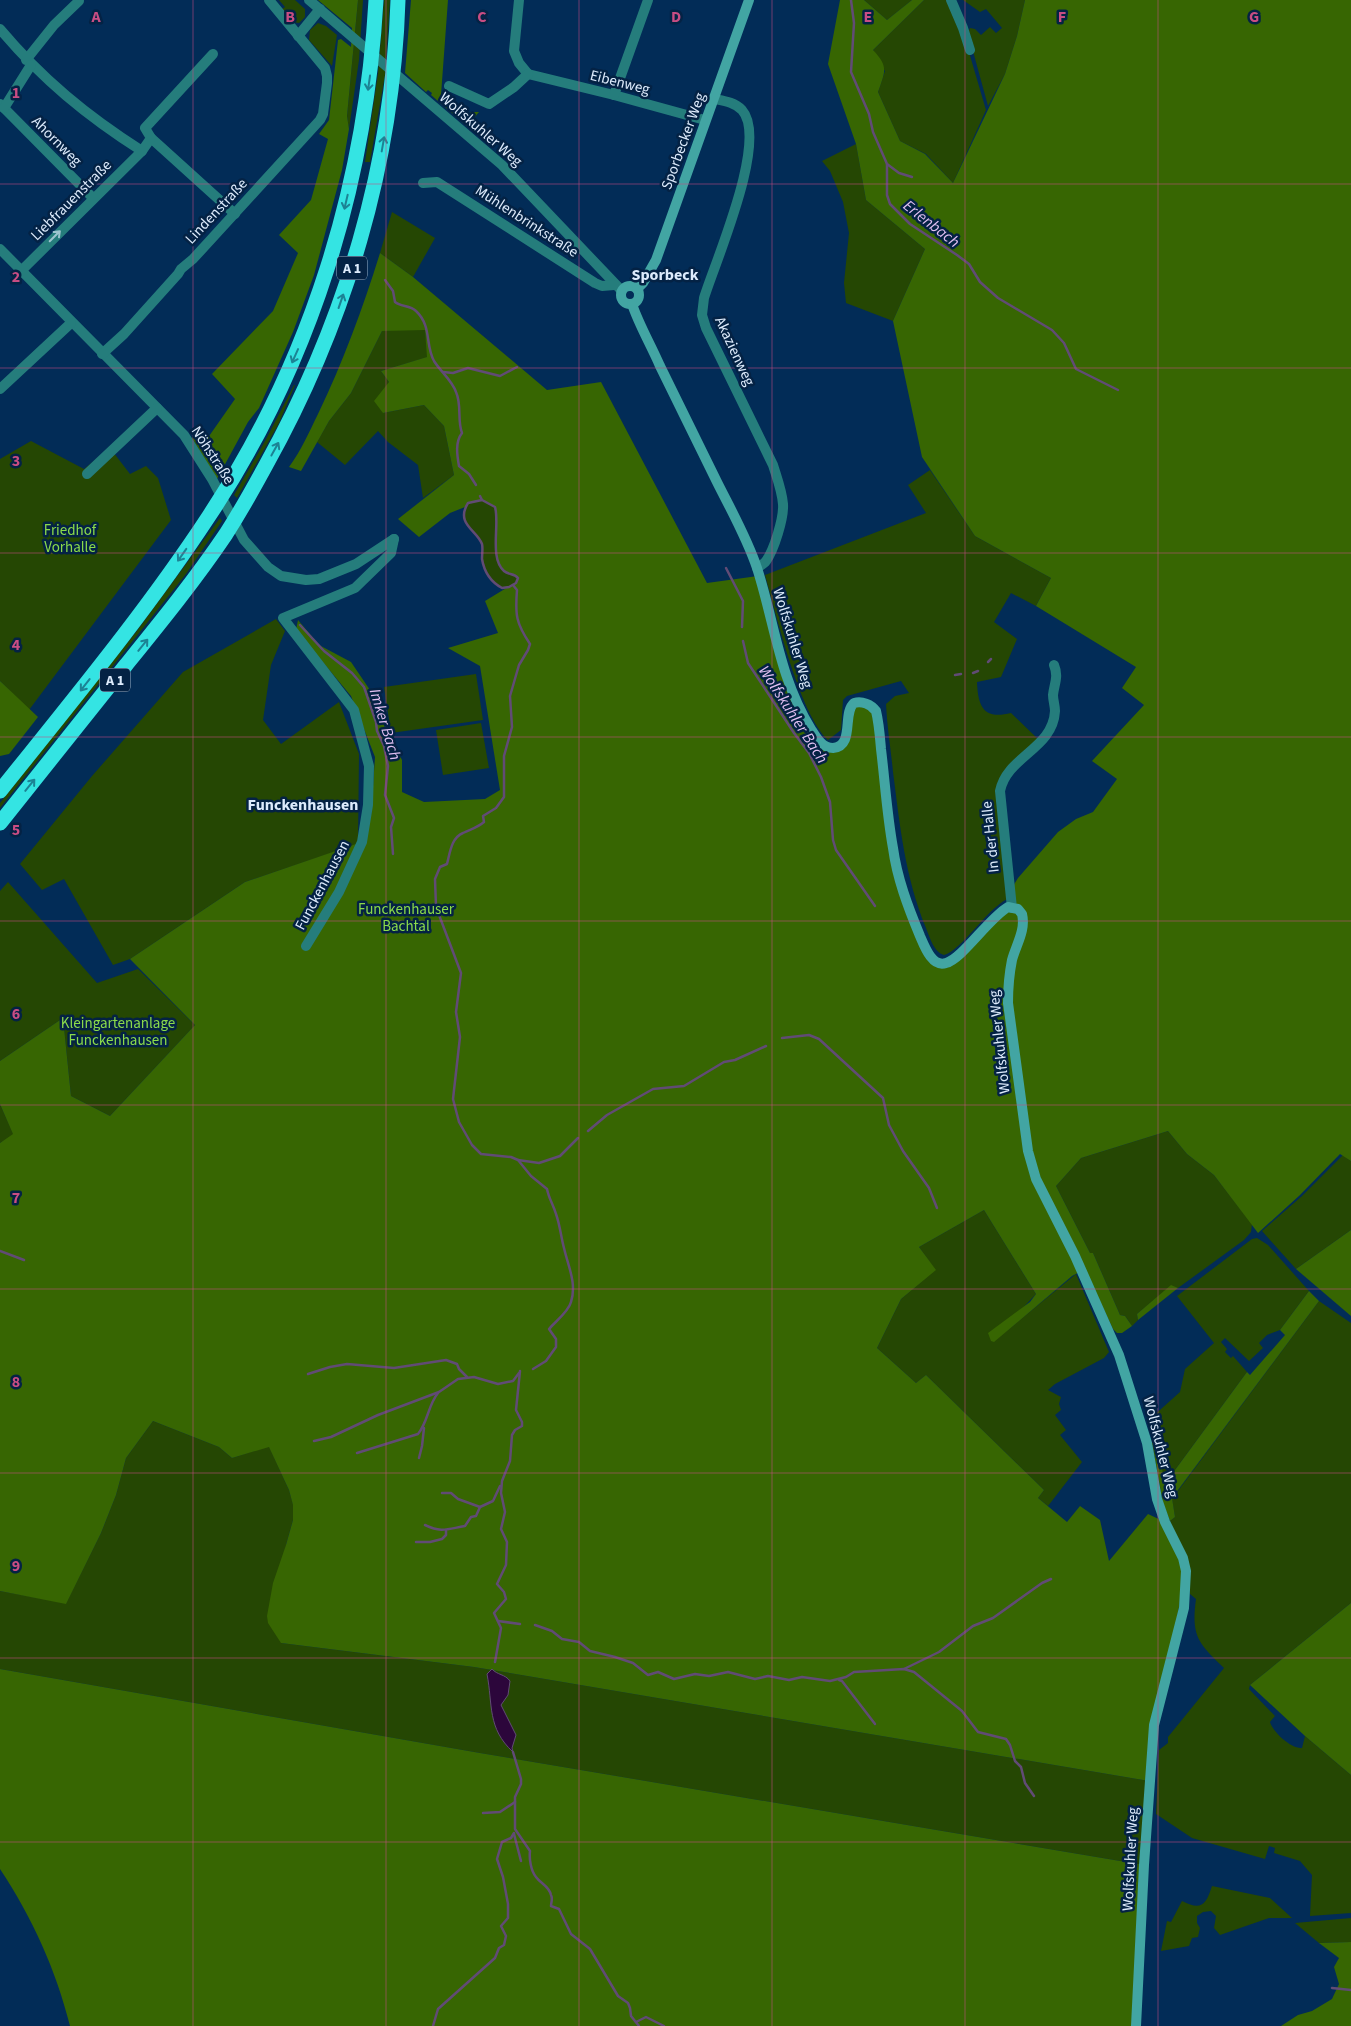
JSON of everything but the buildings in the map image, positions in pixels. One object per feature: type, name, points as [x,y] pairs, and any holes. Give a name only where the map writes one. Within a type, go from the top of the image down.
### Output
[{"type":"highway","name":"A 1","points":[[0,791],[153,597],[234,477],[267,416],[299,348],[316,305],[340,228],[361,138],[369,80],[376,0]]},
{"type":"highway","name":"A 1","points":[[0,823],[178,601],[226,534],[289,423],[321,355],[352,271],[364,226],[382,148],[392,87],[398,0]]},
{"type":"street","points":[[269,0],[298,36],[320,10]]},
{"type":"street","name":"Wolfskuhler Weg","points":[[309,0],[502,165],[618,288],[623,300],[632,304],[757,568],[776,646],[787,681],[802,714],[824,746],[833,748],[844,742],[849,710],[854,703],[864,703],[874,708],[876,712],[897,870],[914,922],[927,952],[934,961],[940,964],[946,963],[957,956],[999,912],[1008,907],[1018,909],[1022,914],[1024,920],[1008,980],[1008,1003],[1032,1170],[1075,1256],[1118,1355],[1135,1401],[1147,1443],[1157,1500],[1165,1522],[1183,1558],[1186,1571],[1184,1608],[1154,1725],[1144,1865],[1136,2026]]},
{"type":"street","points":[[449,86],[489,104],[514,87],[528,74],[519,63],[514,51],[519,0]]},
{"type":"street","points":[[614,94],[648,0]]},
{"type":"street","name":"Sporbecker Weg","points":[[637,289],[643,283],[656,260],[749,0]]},
{"type":"street","points":[[951,0],[964,28],[970,50]]},
{"type":"street","points":[[2,106],[54,25],[78,2]]},
{"type":"street","points":[[0,29],[29,63],[82,110],[142,151]]},
{"type":"street","name":"Lindenstraße","points":[[102,354],[124,334],[178,274],[181,268],[193,259],[320,120],[323,114],[327,76],[324,68],[298,36]]},
{"type":"street","points":[[213,54],[144,128],[152,138],[235,214]]},
{"type":"street","name":"Eibenweg","points":[[528,74],[614,94],[705,120]]},
{"type":"street","name":"Akazienweg","points":[[714,99],[731,102],[742,110],[747,120],[749,138],[747,169],[704,298],[702,315],[706,328],[773,465],[779,482],[783,506],[777,534],[765,563],[757,568]]},
{"type":"street","name":"Ahornweg","points":[[2,106],[93,198]]},
{"type":"street","name":"Liebfrauenstraße","points":[[21,271],[142,151],[152,138]]},
{"type":"street","name":"Mühlenbrinkstraße","points":[[422,182],[437,182],[595,283],[618,288]]},
{"type":"street","name":"Nöhstraße","points":[[0,250],[184,435],[212,479],[244,540],[268,567],[281,576],[306,580],[319,578],[356,564],[394,540]]},
{"type":"street","points":[[618,288],[630,286],[637,289],[639,292],[638,300],[632,304]]},
{"type":"street","points":[[0,389],[71,323]]},
{"type":"street","points":[[88,474],[157,408]]},
{"type":"street","name":"Funckenhausen","points":[[306,946],[339,892],[362,842],[368,805],[369,766],[354,710],[283,618],[356,588],[391,553],[394,540]]},
{"type":"street","name":"In der Halle","points":[[1012,908],[1000,791],[1004,777],[1009,770],[1041,743],[1050,730],[1055,712],[1053,695],[1057,677],[1054,665]]},
{"type":"green space","points":[[279,0],[295,0],[305,9],[305,17],[299,23],[293,22],[282,9],[285,7]]},
{"type":"green space","points":[[318,0],[358,0],[347,116],[349,129],[342,170],[314,275],[293,332],[259,408],[248,422],[217,479],[192,438],[197,434],[207,439],[235,399],[212,374],[273,311],[298,253],[279,235],[311,200],[328,139],[319,134],[329,120],[338,40],[341,39],[351,47],[352,28]]},
{"type":"green space","points":[[358,0],[363,0],[359,60],[349,129],[347,116]]},
{"type":"green space","points":[[384,0],[390,0],[385,75],[370,162],[365,162],[378,73]]},
{"type":"green space","points":[[411,0],[448,0],[441,95],[464,117],[471,112],[479,112],[467,126],[431,95],[432,93],[428,90],[426,92],[405,73]]},
{"type":"green space","name":"Funckenhauser Bachtal","points":[[840,0],[864,0],[887,20],[912,0],[924,0],[873,50],[882,61],[884,70],[878,92],[900,141],[925,154],[953,183],[1005,74],[1017,36],[1025,0],[1351,0],[1351,1161],[1340,1154],[1300,1195],[1258,1233],[1214,1175],[1187,1154],[1168,1131],[1081,1158],[1056,1186],[1090,1253],[1093,1253],[1120,1315],[1125,1316],[1132,1326],[1122,1333],[1117,1333],[1113,1329],[1085,1269],[1072,1276],[994,1342],[991,1341],[988,1333],[1030,1302],[1036,1294],[984,1210],[919,1247],[936,1270],[901,1299],[877,1348],[916,1383],[926,1375],[1044,1490],[1038,1498],[1067,1522],[1080,1506],[1100,1520],[1109,1561],[1148,1514],[1165,1522],[1186,1571],[1165,1679],[1149,1781],[474,1667],[281,1643],[268,1623],[267,1616],[273,1583],[293,1520],[293,1505],[289,1490],[269,1447],[232,1458],[219,1447],[153,1421],[126,1458],[116,1495],[101,1533],[66,1604],[0,1591],[0,1143],[13,1134],[0,1104],[0,1061],[63,1018],[71,1096],[110,1116],[195,1025],[130,959],[245,882],[356,844],[371,816],[375,757],[351,696],[296,630],[298,620],[319,645],[351,662],[372,693],[385,728],[402,760],[402,792],[424,802],[485,799],[500,790],[480,666],[448,648],[498,633],[485,601],[516,582],[518,578],[504,571],[500,565],[496,550],[495,507],[482,500],[468,503],[465,507],[450,513],[419,537],[398,519],[454,475],[444,426],[424,405],[383,413],[374,401],[389,382],[381,371],[427,357],[425,330],[382,331],[351,393],[329,421],[301,471],[289,467],[305,441],[336,375],[360,314],[380,253],[413,277],[547,390],[601,382],[707,583],[758,576],[776,646],[819,741],[840,745],[851,706],[874,708],[893,848],[927,952],[946,963],[1008,907],[1010,891],[1018,878],[1058,832],[1076,819],[1093,812],[1117,779],[1092,761],[1144,705],[1122,688],[1136,667],[1036,606],[1051,578],[975,536],[922,457],[893,321],[925,249],[866,200],[856,144],[828,64]]},
{"type":"green space","points":[[864,0],[912,0],[887,20]]},
{"type":"green space","points":[[924,0],[948,0],[966,42],[986,110],[953,183],[926,154],[900,141],[878,92],[885,71],[873,50]]},
{"type":"green space","points":[[963,0],[1025,0],[1017,36],[1005,74],[988,106],[968,33],[970,28],[975,29],[981,35],[990,27],[996,33],[1002,28],[986,9],[980,12]]},
{"type":"green space","points":[[318,23],[326,26],[337,35],[332,66],[309,40],[310,30]]},
{"type":"green space","points":[[856,144],[866,200],[925,249],[893,321],[846,303],[844,283],[849,233],[843,202],[830,171],[822,161]]},
{"type":"green space","points":[[392,212],[435,238],[413,277],[380,253]]},
{"type":"green space","points":[[425,330],[428,357],[381,371],[389,382],[383,413],[424,405],[444,426],[454,475],[423,498],[418,465],[388,442],[378,431],[345,465],[317,442],[329,421],[351,393],[382,331]]},
{"type":"green space","points":[[294,385],[279,423],[237,498],[234,495]]},
{"type":"green space","name":"Friedhof Vorhalle","points":[[31,441],[84,469],[110,448],[130,474],[146,466],[158,478],[171,520],[29,710],[0,681],[0,459]]},
{"type":"green space","points":[[930,470],[975,536],[1051,578],[1036,606],[1011,593],[994,622],[1017,639],[1001,677],[977,682],[981,704],[988,713],[1002,715],[1011,713],[1039,740],[1000,781],[1007,899],[990,912],[958,946],[944,955],[933,944],[919,909],[908,870],[898,812],[886,704],[895,696],[909,693],[901,681],[847,696],[843,700],[841,730],[828,740],[808,709],[799,687],[782,638],[765,575],[926,513],[908,485]]},
{"type":"green space","points":[[482,500],[495,507],[497,513],[500,565],[504,570],[518,578],[516,583],[509,587],[502,588],[489,576],[484,568],[482,559],[482,544],[465,522],[464,516],[468,503]]},
{"type":"green space","points":[[220,518],[222,521],[186,574],[0,808],[0,803],[136,632]]},
{"type":"green space","points":[[276,619],[285,631],[271,665],[263,720],[281,744],[339,702],[359,754],[358,844],[245,882],[130,959],[113,965],[64,879],[42,890],[20,864],[92,776],[183,672]]},
{"type":"green space","points":[[476,674],[483,720],[391,733],[384,687]]},
{"type":"green space","points":[[0,681],[38,717],[9,754],[0,756]]},
{"type":"green space","points":[[481,723],[489,768],[443,775],[436,730]]},
{"type":"green space","name":"Kleingartenanlage Funckenhausen","points":[[8,882],[97,983],[138,969],[195,1025],[110,1116],[71,1096],[63,1018],[0,1061],[0,891]]},
{"type":"green space","points":[[0,1104],[14,1135],[0,1143]]},
{"type":"green space","points":[[1168,1131],[1187,1154],[1214,1175],[1252,1224],[1251,1232],[1244,1240],[1178,1288],[1171,1286],[1137,1314],[1138,1320],[1132,1326],[1125,1316],[1120,1315],[1093,1253],[1090,1253],[1056,1186],[1081,1158]]},
{"type":"green space","points":[[1343,1155],[1351,1161],[1351,1230],[1296,1269],[1262,1231],[1302,1196]]},
{"type":"green space","points":[[984,1210],[1036,1294],[991,1341],[994,1341],[1076,1274],[1109,1352],[1104,1358],[1055,1384],[1048,1390],[1061,1397],[1059,1404],[1061,1410],[1055,1415],[1066,1430],[1060,1435],[1082,1462],[1048,1506],[1038,1498],[1044,1490],[926,1375],[916,1383],[877,1348],[901,1299],[935,1270],[919,1247]]},
{"type":"green space","points":[[1351,1230],[1351,1316],[1296,1269]]},
{"type":"green space","points":[[1257,1238],[1268,1245],[1309,1291],[1280,1330],[1267,1335],[1259,1343],[1263,1348],[1249,1361],[1225,1338],[1221,1342],[1227,1349],[1225,1352],[1231,1358],[1233,1356],[1247,1372],[1175,1470],[1169,1490],[1166,1493],[1151,1418],[1180,1392],[1185,1369],[1214,1343],[1177,1296],[1252,1239]]},
{"type":"green space","points":[[1171,1285],[1178,1288],[1138,1320],[1137,1314]]},
{"type":"green space","points":[[1309,1291],[1319,1301],[1172,1498],[1175,1517],[1170,1521],[1163,1503],[1152,1443],[1156,1440],[1167,1493],[1175,1470],[1247,1372],[1250,1375],[1285,1335],[1280,1330]]},
{"type":"green space","points":[[1319,1301],[1351,1323],[1351,1603],[1250,1685],[1249,1689],[1275,1716],[1270,1722],[1283,1739],[1293,1746],[1302,1748],[1305,1736],[1351,1775],[1351,1913],[1310,1916],[1312,1875],[1300,1861],[1274,1853],[1275,1848],[1269,1846],[1265,1859],[1192,1838],[1156,1814],[1159,1750],[1168,1743],[1168,1737],[1224,1668],[1208,1652],[1198,1638],[1195,1622],[1196,1599],[1190,1594],[1190,1578],[1170,1521],[1175,1517],[1172,1499]]},
{"type":"green space","points":[[153,1421],[219,1447],[232,1458],[269,1446],[289,1490],[293,1504],[293,1520],[286,1545],[281,1643],[474,1667],[1149,1781],[1144,1865],[480,1753],[0,1669],[0,1591],[66,1603],[101,1533],[116,1495],[126,1458]]},
{"type":"green space","points":[[1351,1603],[1351,1775],[1250,1685]]},
{"type":"green space","points":[[0,1669],[480,1753],[1144,1865],[1136,2026],[70,2026],[58,1985],[42,1944],[12,1887],[0,1869]]},
{"type":"green space","points":[[1212,1886],[1270,1898],[1292,1918],[1269,1918],[1220,1935],[1214,1928],[1216,1916],[1211,1911],[1203,1912],[1197,1916],[1197,1923],[1200,1928],[1198,1937],[1192,1938],[1189,1946],[1161,1951],[1167,1921],[1171,1922],[1182,1901],[1194,1906],[1202,1904],[1205,1902]]},
{"type":"green space","points":[[1351,1918],[1351,1942],[1319,1943],[1295,1923]]},
{"type":"green space","points":[[1351,1942],[1351,2026],[1281,2026],[1298,2015],[1312,2011],[1332,1999],[1339,1984],[1334,1967],[1339,1958],[1319,1943]]},
{"type":"shaded area","points":[[492,1669],[510,1681],[508,1695],[501,1705],[516,1735],[512,1748],[513,1752],[499,1734],[492,1716],[487,1674]]},
{"type":"waterway","name":"Erlenbach","points":[[851,0],[854,23],[851,72],[887,164],[887,195],[890,204],[910,224],[969,264],[980,282],[998,298],[1052,330],[1064,343],[1076,369],[1118,390]]},
{"type":"waterway","points":[[887,164],[899,173],[912,177]]},
{"type":"waterway","name":"Wolfskuhler Bach","points":[[385,280],[393,291],[395,302],[414,309],[421,317],[426,329],[431,355],[449,380],[458,397],[462,433],[457,444],[459,466],[469,474],[476,485]]},
{"type":"waterway","name":"Wolfskuhler Bach","points":[[443,372],[453,373],[468,368],[500,376],[517,367]]},
{"type":"waterway","points":[[480,496],[482,500],[468,503],[464,516],[465,522],[482,544],[482,559],[484,568],[489,576],[502,588],[509,587],[516,583],[518,578],[504,571],[500,565],[496,550],[495,507],[482,500]]},
{"type":"waterway","name":"Wolfskuhler Bach","points":[[726,568],[743,601],[742,627]]},
{"type":"waterway","points":[[513,585],[517,590],[516,606],[519,624],[530,644],[519,665],[510,696],[512,727],[504,756],[504,797],[496,808],[483,816],[484,822],[456,838],[447,864],[440,867],[435,879],[436,907],[461,973],[456,1012],[460,1037],[453,1099],[459,1122],[472,1145],[481,1154],[511,1157],[518,1160],[531,1176],[547,1189],[557,1218],[571,1275],[573,1295],[570,1305],[549,1329],[556,1339],[556,1347],[546,1361],[533,1369]]},
{"type":"waterway","name":"Imker Bach","points":[[300,625],[324,651],[352,673],[364,687],[376,722],[377,731],[384,746],[388,766],[385,795],[394,818],[391,827],[393,854]]},
{"type":"waterway","name":"Wolfskuhler Bach","points":[[743,641],[748,663],[809,753],[821,777],[830,802],[833,840],[836,850],[875,906]]},
{"type":"waterway","points":[[988,662],[991,659]]},
{"type":"waterway","points":[[973,673],[978,671]]},
{"type":"waterway","points":[[955,675],[961,674]]},
{"type":"waterway","points":[[782,1038],[809,1035],[819,1039],[883,1098],[889,1125],[903,1151],[929,1188],[937,1208]]},
{"type":"waterway","points":[[588,1131],[607,1115],[653,1089],[684,1086],[724,1062],[735,1060],[766,1046]]},
{"type":"waterway","points":[[518,1160],[539,1163],[560,1156],[578,1138]]},
{"type":"waterway","points":[[0,1251],[24,1260]]},
{"type":"waterway","points":[[308,1374],[347,1364],[394,1368],[446,1360],[457,1364],[467,1377]]},
{"type":"waterway","points":[[495,1662],[501,1628],[494,1613],[506,1599],[504,1592],[497,1584],[506,1565],[507,1542],[501,1529],[505,1512],[501,1493],[502,1481],[510,1461],[512,1435],[515,1430],[522,1426],[516,1410],[520,1371]]},
{"type":"waterway","points":[[314,1441],[331,1437],[378,1415],[439,1392],[458,1379],[474,1377],[498,1384],[513,1381],[519,1373]]},
{"type":"waterway","points":[[357,1453],[418,1434],[438,1393]]},
{"type":"waterway","points":[[419,1458],[424,1428]]},
{"type":"waterway","points":[[425,1525],[440,1530],[465,1526],[471,1517],[476,1516],[480,1507],[493,1501],[500,1486]]},
{"type":"waterway","points":[[442,1493],[451,1493],[458,1499],[480,1507]]},
{"type":"waterway","points":[[416,1542],[430,1542],[442,1539],[446,1535],[446,1531]]},
{"type":"waterway","points":[[904,1669],[939,1652],[973,1626],[993,1618],[1042,1583],[1051,1579]]},
{"type":"waterway","points":[[498,1621],[520,1624]]},
{"type":"waterway","points":[[535,1625],[552,1631],[562,1639],[579,1642],[590,1651],[633,1663],[648,1675],[658,1672],[674,1679],[695,1674],[709,1676],[728,1672],[755,1679],[768,1676],[789,1680],[802,1677],[830,1681],[846,1677],[854,1672],[904,1669],[914,1672],[962,1711],[978,1732],[1006,1739],[1015,1761],[1021,1767],[1025,1783],[1034,1796]]},
{"type":"waterway","points":[[839,1680],[842,1681],[875,1724]]},
{"type":"waterway","points":[[513,1752],[521,1779],[521,1784],[515,1797],[515,1829],[530,1851],[533,1872],[550,1892],[552,1898],[551,1906],[559,1909],[571,1934],[590,1949],[618,1996],[628,2003],[631,2016],[639,2026]]},
{"type":"waterway","points":[[483,1813],[500,1812],[515,1802]]},
{"type":"waterway","points":[[433,2026],[438,2009],[495,1958],[499,1948],[504,1945],[506,1936],[501,1926],[508,1918],[508,1904],[503,1877],[497,1859],[502,1842],[511,1838],[514,1833]]},
{"type":"waterway","points":[[514,1834],[521,1861]]},
{"type":"waterway","points":[[1332,1988],[1351,1990]]},
{"type":"waterway","points":[[636,2022],[646,2017],[664,2026]]},
{"type":"district","name":"Sporbeck","points":[[665,274]]},
{"type":"district","name":"Funckenhausen","points":[[303,804]]}]
